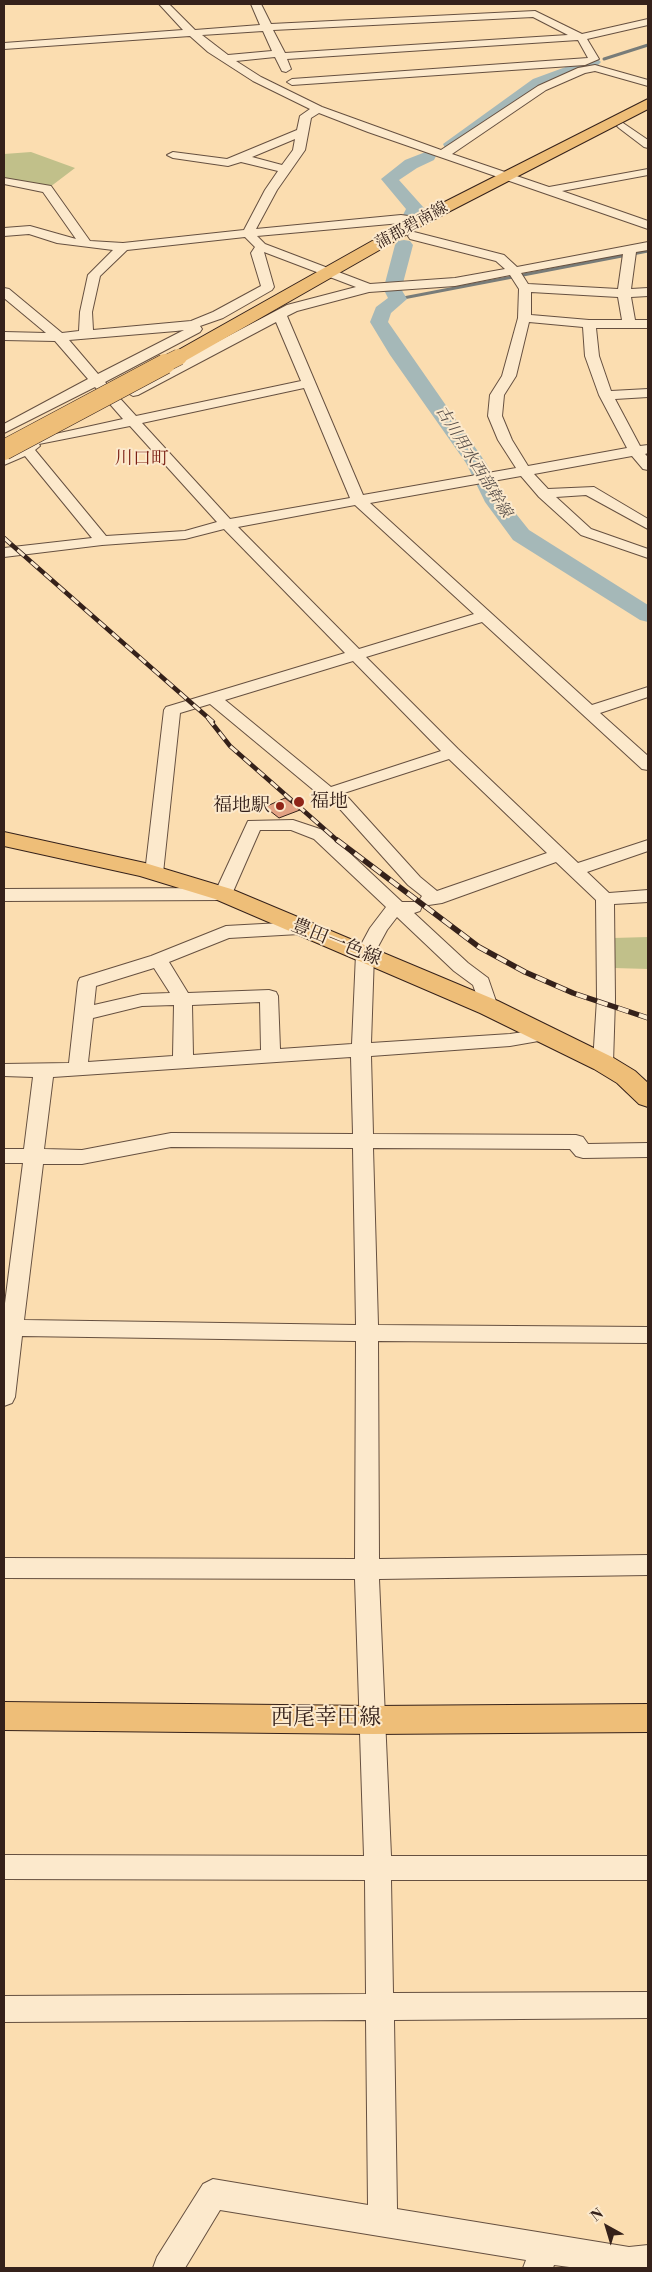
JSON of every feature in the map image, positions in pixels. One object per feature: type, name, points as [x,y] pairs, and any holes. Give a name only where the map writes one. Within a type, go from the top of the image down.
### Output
[{"type":"main road","name":"蒲郡碧南線","points":[[4,450],[512,178],[648,103]]},
{"type":"main road","name":"蒲郡碧南線","points":[[512,178],[648,113]]},
{"type":"main road","name":"豊田一色線","points":[[4,838],[154,873],[223,894],[488,1007],[604,1063],[626,1077],[648,1098]]},
{"type":"main road","name":"西尾幸田線","points":[[4,1716],[373,1720],[648,1718]]},
{"type":"street","points":[[164,4],[192,33],[225,59],[280,91],[318,109],[648,224]]},
{"type":"street","points":[[256,4],[292,82]]},
{"type":"street","points":[[292,82],[585,62],[594,59],[581,37],[535,14],[529,4]]},
{"type":"street","points":[[4,46],[266,28],[535,14],[546,7]]},
{"type":"street","points":[[225,59],[581,37],[648,22]]},
{"type":"street","points":[[443,154],[479,132],[542,88],[582,70],[594,68],[648,83]]},
{"type":"street","points":[[280,91],[288,88],[292,82]]},
{"type":"street","points":[[248,232],[271,190],[299,150],[306,116],[318,109]]},
{"type":"street","points":[[623,126],[646,141]]},
{"type":"street","points":[[172,156],[228,164],[303,132]]},
{"type":"street","points":[[242,158],[286,170]]},
{"type":"street","points":[[549,190],[648,172]]},
{"type":"street","points":[[4,181],[47,188],[86,244]]},
{"type":"street","points":[[4,232],[30,230],[57,239],[123,247],[248,232],[401,219],[417,229],[500,258],[517,277],[524,318],[509,376],[497,395],[494,416],[505,440],[525,472],[544,494],[586,532],[648,554]]},
{"type":"street","points":[[248,232],[261,247],[369,288]]},
{"type":"street","points":[[4,462],[292,308],[369,288],[517,277],[630,252],[648,246]]},
{"type":"street","points":[[86,333],[86,312],[94,275],[123,247]]},
{"type":"street","points":[[4,336],[59,337],[194,324],[218,315],[268,287],[257,253],[261,247]]},
{"type":"street","points":[[629,325],[624,293],[630,252]]},
{"type":"street","points":[[517,277],[624,293],[648,292]]},
{"type":"street","points":[[4,292],[59,337],[114,402],[227,524],[452,753],[576,870],[605,900],[606,999],[604,1063]]},
{"type":"street","points":[[280,315],[358,500],[648,765]]},
{"type":"street","points":[[524,318],[589,324],[648,324]]},
{"type":"street","points":[[102,541],[5,425],[97,381],[187,334],[196,328],[194,324]]},
{"type":"street","points":[[589,324],[592,356],[606,395],[642,449],[648,466]]},
{"type":"street","points":[[42,441],[309,383]]},
{"type":"street","points":[[606,395],[648,393]]},
{"type":"street","points":[[4,553],[102,541],[185,535],[227,524],[525,472],[642,449]]},
{"type":"street","points":[[544,494],[589,490],[648,525]]},
{"type":"street","points":[[154,873],[172,710],[485,616]]},
{"type":"street","points":[[589,711],[648,692]]},
{"type":"street","points":[[213,698],[328,793],[452,753]]},
{"type":"street","points":[[333,791],[414,881],[419,904],[461,967],[481,982],[488,1007]]},
{"type":"street","points":[[4,895],[223,894],[254,825],[293,824],[320,835],[419,904]]},
{"type":"street","points":[[576,870],[648,845]]},
{"type":"street","points":[[383,2220],[378,1868],[367,1569],[367,1333],[360,1050],[365,954],[379,928],[392,911],[419,904],[559,856]]},
{"type":"street","points":[[605,900],[648,896]]},
{"type":"street","points":[[78,1068],[87,982],[158,960],[226,932],[299,928]]},
{"type":"street","points":[[158,960],[183,999],[183,1062]]},
{"type":"street","points":[[83,1014],[142,1000],[269,996],[271,1056]]},
{"type":"street","points":[[4,1070],[44,1071],[183,1062],[510,1040],[543,1035]]},
{"type":"street","points":[[4,1397],[8,1328],[44,1071]]},
{"type":"street","points":[[4,1156],[82,1157],[171,1140],[576,1142],[583,1151],[648,1150]]},
{"type":"street","points":[[8,1328],[585,1336],[648,1334]]},
{"type":"street","points":[[4,1568],[367,1569],[648,1565]]},
{"type":"street","points":[[4,1867],[648,1868]]},
{"type":"street","points":[[4,2009],[380,2005],[648,2005]]},
{"type":"street","points":[[168,2268],[213,2194],[383,2220],[542,2258],[629,2262],[648,2260]]},
{"type":"shaded area","points":[[31,152],[75,168],[50,187],[4,180],[4,154]]},
{"type":"shaded area","points":[[648,937],[648,969],[614,968],[613,938]]},
{"type":"building","name":"福地駅","points":[[285,798],[300,810],[279,818],[265,807]]},
{"type":"waterway","name":"古川用水西部幹線","points":[[604,59],[648,45]]},
{"type":"waterway","name":"古川用水西部幹線","points":[[451,144],[539,82],[593,62]]},
{"type":"waterway","name":"古川用水西部幹線","points":[[411,217],[415,208],[389,179],[411,164],[428,156]]},
{"type":"waterway","name":"古川用水西部幹線","points":[[394,283],[404,245]]},
{"type":"waterway","points":[[398,299],[648,251]]},
{"type":"waterway","name":"古川用水西部幹線","points":[[393,290],[398,299],[383,311],[379,322],[476,463],[495,502],[521,535],[648,615]]},
{"type":"railway","points":[[4,538],[213,722]]},
{"type":"railway","points":[[208,718],[230,746],[338,841]]},
{"type":"railway","points":[[337,840],[479,947],[525,972],[573,993],[648,1018]]},
{"type":"place","name":"福地","points":[[299,802]]},
{"type":"place","name":"福地駅","points":[[280,806]]},
{"type":"district","name":"川口町","points":[[142,460]]}]
